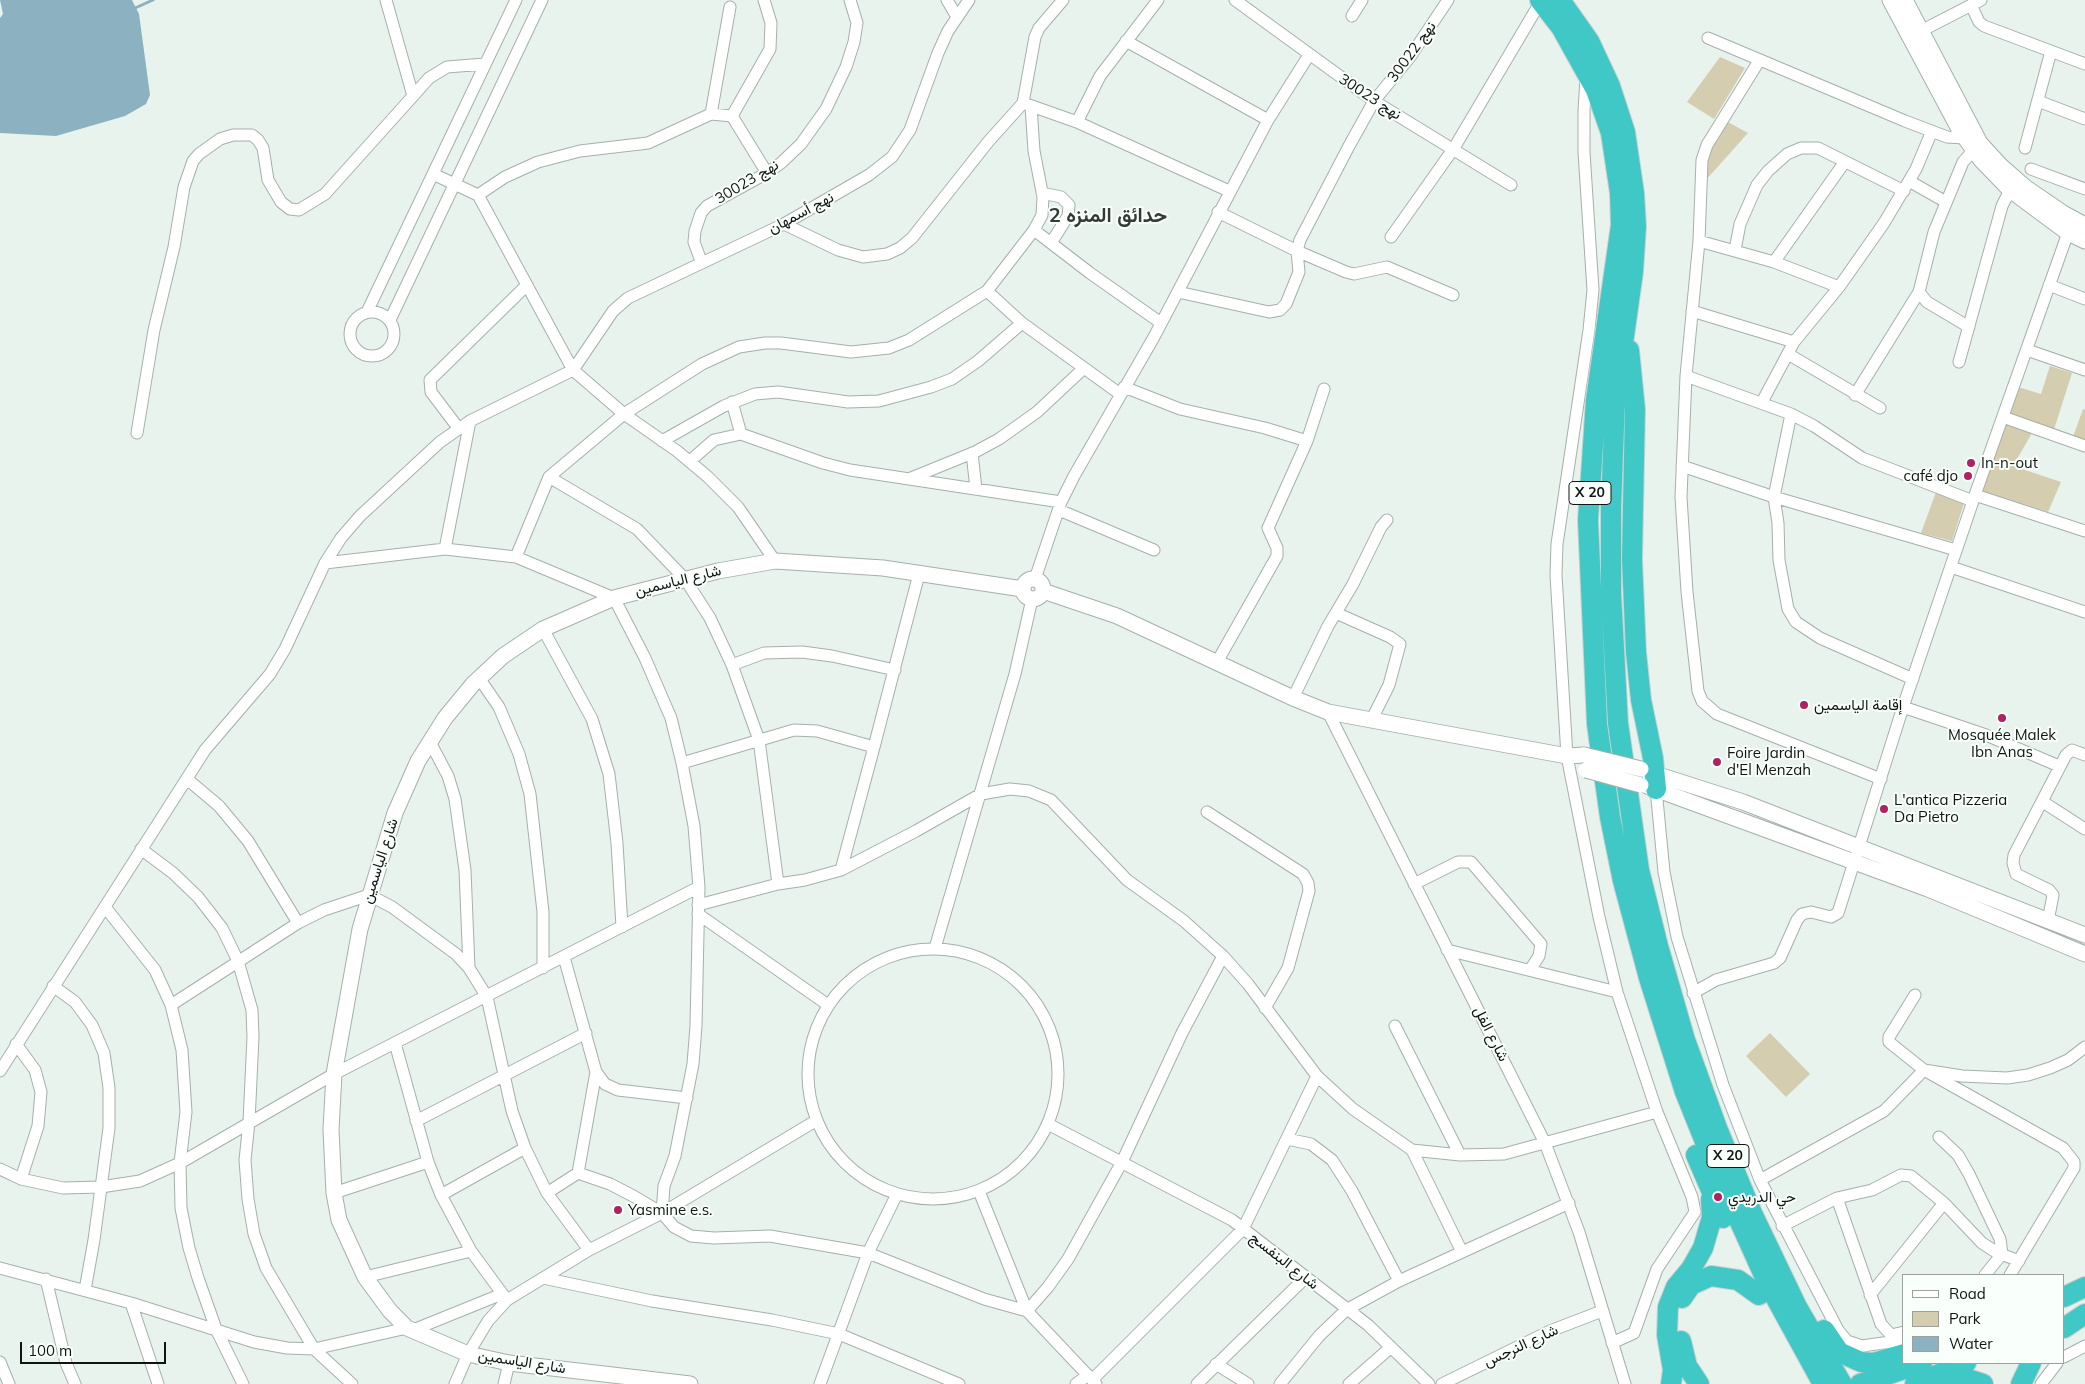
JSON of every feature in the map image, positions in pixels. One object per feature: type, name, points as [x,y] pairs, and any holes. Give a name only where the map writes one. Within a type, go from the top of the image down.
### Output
[{"type":"highway","name":"X 20","points":[[1547,0],[1587,72],[1611,133],[1617,164],[1621,225],[1596,400],[1588,520],[1597,724],[1610,817],[1624,881],[1655,1001],[1685,1092],[1716,1169],[1767,1282],[1823,1384]]},
{"type":"highway","name":"X 20","points":[[1547,0],[1579,26],[1600,63],[1618,108],[1631,162],[1636,226],[1633,272],[1615,400],[1611,507],[1611,593],[1618,723],[1639,870],[1660,954],[1693,1066],[1731,1163],[1797,1307],[1809,1358],[1842,1384]]},
{"type":"highway","points":[[1624,327],[1631,366],[1635,409],[1632,560],[1636,652],[1648,779]]},
{"type":"highway","points":[[1660,954],[1682,995],[1708,1077],[1730,1133],[1785,1254],[1831,1343],[1849,1359],[1860,1362],[1873,1362],[1902,1355]]},
{"type":"highway","points":[[1685,1092],[1688,1130],[1708,1185],[1759,1295],[1809,1358],[1809,1384]]},
{"type":"highway","points":[[1671,1384],[1673,1370],[1667,1335],[1668,1307],[1676,1287],[1698,1259],[1709,1232],[1712,1200],[1708,1185]]},
{"type":"highway","points":[[1699,1384],[1687,1366],[1677,1326],[1679,1304],[1684,1294],[1701,1279],[1711,1276],[1738,1280],[1759,1295]]},
{"type":"highway","points":[[2065,1296],[2085,1286]]},
{"type":"highway","points":[[2065,1314],[2085,1304]]},
{"type":"highway","points":[[2065,1327],[2085,1314]]},
{"type":"highway","points":[[1860,1384],[1919,1364]]},
{"type":"highway","points":[[1915,1384],[1964,1364]]},
{"type":"highway","points":[[2020,1384],[2030,1364]]},
{"type":"highway","points":[[1945,1384],[1971,1380],[1983,1384]]},
{"type":"street","points":[[386,0],[413,96]]},
{"type":"street","points":[[367,312],[516,0]]},
{"type":"street","points":[[390,320],[542,0]]},
{"type":"street","points":[[732,116],[770,49],[770,23],[764,0]]},
{"type":"street","name":"نهج 30023","points":[[701,261],[694,242],[695,231],[701,213],[708,206],[767,173],[801,144],[837,89],[852,50],[855,36],[856,16],[850,0]]},
{"type":"street","points":[[947,0],[957,17]]},
{"type":"street","name":"نهج أسمهان","points":[[572,370],[613,311],[620,304],[701,261],[784,224],[869,175],[892,157],[910,130],[938,53],[957,17],[970,0]]},
{"type":"street","points":[[516,558],[549,477],[624,414],[694,369],[739,347],[781,343],[851,352],[889,348],[909,340],[988,291],[1034,230],[1042,215],[1042,193],[1027,105],[1035,37],[1039,28],[1063,0]]},
{"type":"street","points":[[1077,122],[1100,76],[1158,0]]},
{"type":"street","name":"نهج 30023","points":[[1235,0],[1374,101],[1511,184]]},
{"type":"street","points":[[1352,16],[1362,0]]},
{"type":"street","name":"نهج 30022","points":[[1297,252],[1300,240],[1374,101],[1410,57],[1448,0]]},
{"type":"street","points":[[1391,237],[1454,148],[1547,0]]},
{"type":"street","points":[[1890,0],[1972,143],[2010,190],[2075,226]]},
{"type":"street","points":[[1905,0],[1972,143],[2075,226],[2085,241]]},
{"type":"street","points":[[1921,31],[1976,3],[1982,25],[2085,64]]},
{"type":"street","points":[[710,114],[730,7]]},
{"type":"street","points":[[1708,38],[1759,61],[1947,137],[1972,143]]},
{"type":"street","points":[[1126,41],[1268,120]]},
{"type":"street","points":[[2025,148],[2051,51]]},
{"type":"street","points":[[935,948],[1015,674],[1033,589],[1060,506],[1074,476],[1178,292],[1218,212],[1268,120],[1309,55]]},
{"type":"street","points":[[1759,61],[1704,152],[1686,376],[1681,497],[1687,592],[1698,691],[1702,701],[1717,714],[1729,720],[1881,779]]},
{"type":"street","points":[[137,433],[154,330],[174,247],[184,187],[188,171],[199,154],[220,140],[233,135],[252,135],[263,148],[268,180],[274,192],[281,202],[290,209],[299,210],[325,194],[429,78],[447,67],[485,64]]},
{"type":"street","points":[[1587,72],[1584,111],[1584,152],[1593,290],[1589,330],[1556,552],[1567,756],[1599,917],[1617,992],[1657,1112],[1692,1197],[1694,1216],[1658,1269],[1634,1333],[1612,1343]]},
{"type":"street","points":[[2038,101],[2085,119]]},
{"type":"street","points":[[1027,105],[1077,122],[1229,191]]},
{"type":"street","points":[[784,224],[838,250],[863,258],[888,254],[900,248],[912,238],[988,142],[1027,105]]},
{"type":"street","points":[[478,195],[505,177],[538,162],[580,151],[648,143],[710,114],[732,116]]},
{"type":"street","points":[[732,116],[767,173]]},
{"type":"street","points":[[1762,402],[1794,342],[1839,287],[1884,223],[1904,191],[1932,131]]},
{"type":"street","points":[[1855,395],[1919,292],[1934,232],[1972,143]]},
{"type":"street","points":[[1735,250],[1747,204],[1768,171],[1787,154],[1801,148],[1818,148],[1844,163],[1904,191]]},
{"type":"street","points":[[1774,262],[1844,163]]},
{"type":"street","points":[[2031,169],[2085,189]]},
{"type":"street","points":[[433,174],[478,195],[572,370],[624,414],[690,461],[738,507],[774,561]]},
{"type":"street","points":[[1909,180],[1946,202]]},
{"type":"street","points":[[1959,362],[2002,206],[2010,190]]},
{"type":"street","points":[[1042,193],[1061,197],[1069,205],[1068,216],[1051,243]]},
{"type":"street","points":[[1218,212],[1297,252],[1354,274],[1388,267],[1453,295]]},
{"type":"street","points":[[1693,993],[1716,980],[1774,963],[1780,958],[1797,920],[1802,914],[1811,912],[1834,916],[1838,913],[1903,708],[1956,550],[2049,285],[2075,226]]},
{"type":"street","points":[[1034,230],[1090,274],[1161,323]]},
{"type":"street","points":[[1698,241],[1774,262],[1839,287]]},
{"type":"street","points":[[1178,292],[1274,312],[1286,304],[1297,281],[1299,272],[1297,252]]},
{"type":"street","points":[[459,429],[431,392],[430,380],[527,285]]},
{"type":"street","points":[[2049,285],[2085,299]]},
{"type":"street","points":[[988,291],[1022,323],[1083,369],[1122,391],[1180,409],[1265,428],[1308,441]]},
{"type":"street","points":[[1919,292],[1927,302],[1969,327]]},
{"type":"street","points":[[1692,311],[1794,342]]},
{"type":"street","points":[[367,312],[381,313],[390,320],[395,333],[388,349],[381,354],[364,354],[357,350],[350,334],[356,318],[367,312]]},
{"type":"street","points":[[662,441],[732,402],[755,394],[778,392],[848,402],[879,401],[913,392],[952,379],[978,361],[1022,323]]},
{"type":"street","points":[[2027,350],[2085,370]]},
{"type":"street","points":[[1788,354],[1880,408]]},
{"type":"street","points":[[909,478],[972,453],[999,439],[1036,412],[1083,369]]},
{"type":"street","points":[[0,1071],[205,750],[270,674],[285,649],[325,562],[341,538],[376,499],[440,442],[470,421],[572,370]]},
{"type":"street","points":[[1686,376],[1762,402],[1790,414],[1814,426],[1862,458],[1974,498],[2085,531]]},
{"type":"street","points":[[1217,662],[1276,556],[1277,548],[1268,528],[1308,441],[1324,390]]},
{"type":"street","points":[[732,402],[741,434]]},
{"type":"street","points":[[1790,414],[1774,497],[1782,584],[1788,609],[1796,622],[1820,638],[1913,679]]},
{"type":"street","points":[[2003,416],[2085,446]]},
{"type":"street","points":[[445,549],[470,421]]},
{"type":"street","points":[[690,461],[714,440],[741,434],[823,463],[850,470],[976,489],[1060,506],[1154,550]]},
{"type":"street","points":[[972,453],[976,489]]},
{"type":"street","points":[[1682,466],[1774,497],[1956,550]]},
{"type":"street","points":[[549,477],[637,530],[685,579],[710,618],[732,665],[759,740],[778,884]]},
{"type":"street","points":[[1293,698],[1336,613],[1354,584],[1381,527],[1387,520]]},
{"type":"street","points":[[325,562],[445,549],[516,558],[614,598],[645,658],[671,718],[694,826],[699,887],[696,1026],[687,1098],[675,1156],[664,1186],[662,1213]]},
{"type":"street","name":"شارع الياسمين","points":[[690,1384],[509,1363],[468,1354],[410,1329],[390,1311],[365,1277],[339,1220],[334,1193],[332,1130],[334,1074],[354,959],[369,895],[395,813],[418,762],[445,718],[479,678],[503,656],[543,629],[614,598],[685,579],[774,561],[883,568],[1033,589],[1117,616],[1293,698],[1328,712],[1567,756]]},
{"type":"street","points":[[1951,567],[2085,612]]},
{"type":"street","points":[[841,870],[919,574]]},
{"type":"street","points":[[1336,613],[1390,637],[1400,644],[1389,685],[1371,721]]},
{"type":"street","points":[[543,629],[592,719],[609,774],[617,843],[622,927]]},
{"type":"street","points":[[732,665],[764,653],[802,652],[832,656],[895,670]]},
{"type":"street","points":[[479,678],[503,715],[519,754],[530,794],[542,912],[543,968]]},
{"type":"street","points":[[1903,708],[1986,735],[2059,766]]},
{"type":"street","name":"شارع الفل","points":[[1328,712],[1447,950],[1506,1061],[1545,1143],[1569,1203],[1621,1370]]},
{"type":"street","points":[[682,763],[779,733],[801,730],[838,736],[874,747]]},
{"type":"street","points":[[430,742],[448,776],[455,799],[465,870],[469,968]]},
{"type":"street","points":[[2048,922],[2053,895],[2049,890],[2016,874],[2012,864],[2017,846],[2043,802],[2059,766],[2072,750],[2085,755]]},
{"type":"street","points":[[1567,756],[1648,779],[1857,856],[2085,935]]},
{"type":"street","points":[[187,779],[219,806],[248,841],[298,923]]},
{"type":"street","points":[[1648,779],[1677,937],[1723,1085],[1760,1180],[1782,1226],[1838,1330],[1847,1340],[1862,1346],[1902,1340]]},
{"type":"street","points":[[698,910],[778,884],[805,880],[841,870],[916,831],[981,794],[1010,789],[1029,791],[1051,800],[1127,880],[1184,921],[1223,956],[1266,1008],[1317,1076],[1353,1109],[1412,1150],[1460,1155],[1504,1154],[1657,1112]]},
{"type":"street","points":[[2043,802],[2085,829]]},
{"type":"street","points":[[1207,812],[1303,874],[1308,883],[1309,891],[1288,968],[1266,1008]]},
{"type":"street","points":[[140,849],[174,873],[198,897],[222,928],[238,961],[252,1010],[253,1037],[249,1122],[245,1160],[248,1199],[254,1234],[266,1268],[314,1349],[352,1384]]},
{"type":"street","points":[[1857,856],[1928,889],[2085,954]]},
{"type":"street","points":[[1414,884],[1458,862],[1470,862],[1541,944],[1539,956],[1530,970]]},
{"type":"street","points":[[0,1169],[21,1179],[63,1188],[101,1187],[140,1181],[180,1163],[334,1074],[699,887]]},
{"type":"street","points":[[171,1004],[298,923],[344,901],[369,895],[392,907],[432,934],[456,954],[469,968],[487,996],[512,1111],[525,1148],[547,1193],[589,1250]]},
{"type":"street","points":[[105,907],[155,970],[171,1004],[182,1050],[186,1112],[180,1163],[181,1208],[189,1248],[216,1329],[243,1384]]},
{"type":"street","points":[[698,910],[828,1005]]},
{"type":"street","points":[[935,948],[969,954],[995,965],[1017,981],[1036,1003],[1049,1027],[1058,1069],[1056,1097],[1048,1124],[1034,1148],[1020,1164],[1004,1177],[980,1190],[938,1199],[897,1194],[871,1183],[848,1166],[830,1145],[817,1120],[809,1093],[808,1065],[813,1037],[828,1005],[850,979],[873,963],[906,951],[935,948]]},
{"type":"street","points":[[1447,950],[1617,992]]},
{"type":"street","points":[[1027,1311],[1048,1287],[1068,1259],[1122,1162],[1182,1033],[1223,956]]},
{"type":"street","points":[[564,957],[596,1072],[605,1084],[618,1090],[687,1098]]},
{"type":"street","points":[[53,986],[74,1002],[92,1025],[104,1053],[109,1088],[109,1128],[84,1290]]},
{"type":"street","points":[[1916,995],[1890,1037],[1889,1042],[1924,1070],[2063,1148],[2074,1162],[2074,1168],[2011,1274]]},
{"type":"street","points":[[1396,1026],[1460,1155]]},
{"type":"street","points":[[416,1121],[586,1034]]},
{"type":"street","points":[[396,1043],[428,1162],[441,1195],[471,1251],[504,1297]]},
{"type":"street","points":[[16,1044],[35,1070],[41,1092],[38,1126],[21,1179]]},
{"type":"street","points":[[1924,1070],[1962,1076],[2007,1078],[2028,1075],[2062,1063],[2085,1047]]},
{"type":"street","points":[[1760,1180],[1884,1111],[1924,1070]]},
{"type":"street","points":[[547,1193],[578,1173],[596,1072]]},
{"type":"street","points":[[1076,1384],[1092,1380],[1243,1229],[1317,1076]]},
{"type":"street","points":[[0,1268],[131,1303],[254,1342],[287,1348],[314,1349],[410,1329],[504,1297],[543,1278],[589,1250],[662,1213],[817,1120]]},
{"type":"street","name":"شارع البنفسج","points":[[1048,1124],[1197,1201],[1243,1229],[1368,1326],[1429,1384]]},
{"type":"street","points":[[1939,1137],[1958,1155],[2000,1239],[2002,1254],[1986,1274]]},
{"type":"street","points":[[1287,1139],[1310,1144],[1332,1160],[1352,1191],[1398,1281]]},
{"type":"street","points":[[441,1195],[525,1148]]},
{"type":"street","points":[[1412,1150],[1462,1252]]},
{"type":"street","points":[[334,1193],[428,1162]]},
{"type":"street","points":[[578,1173],[610,1184],[662,1213],[674,1227],[691,1236],[714,1238],[770,1236],[868,1253],[984,1299],[1027,1311]]},
{"type":"street","points":[[1782,1226],[1837,1198],[1872,1190],[1906,1174],[1944,1203],[1982,1243],[2019,1261]]},
{"type":"street","points":[[980,1190],[1027,1311],[1092,1380]]},
{"type":"street","points":[[820,1384],[868,1253],[897,1194]]},
{"type":"street","points":[[1837,1198],[1870,1295],[1884,1329],[1891,1335],[1902,1332]]},
{"type":"street","points":[[1280,1384],[1319,1336],[1346,1310],[1398,1281],[1569,1203]]},
{"type":"street","points":[[1870,1295],[1944,1203]]},
{"type":"street","points":[[365,1277],[471,1251]]},
{"type":"street","points":[[543,1278],[652,1301],[772,1320],[839,1334],[959,1384]]},
{"type":"street","points":[[1196,1384],[1305,1278]]},
{"type":"street","points":[[46,1279],[63,1355],[75,1384]]},
{"type":"street","points":[[455,1384],[468,1354],[504,1297]]},
{"type":"street","points":[[131,1303],[158,1384]]},
{"type":"street","name":"شارع النرجس","points":[[1442,1384],[1550,1331],[1602,1311]]},
{"type":"street","points":[[2065,1356],[2085,1346]]},
{"type":"street","points":[[1349,1384],[1390,1348]]},
{"type":"street","points":[[0,1362],[10,1384]]},
{"type":"street","points":[[504,1384],[509,1363]]},
{"type":"street","points":[[1216,1364],[1248,1384]]},
{"type":"street","points":[[2041,1384],[2055,1364]]},
{"type":"street","points":[[1621,1370],[1625,1384]]},
{"type":"street","points":[[1621,1370],[1631,1384]]},
{"type":"green space","points":[[1720,57],[1745,68],[1714,119],[1687,102]]},
{"type":"green space","points":[[1726,121],[1748,133],[1705,181],[1704,157]]},
{"type":"green space","points":[[2050,366],[2072,373],[2051,439],[2032,433],[2013,466],[2061,482],[2048,512],[1981,491],[2015,386],[2041,394]]},
{"type":"green space","points":[[2083,409],[2085,410],[2085,442],[2073,437]]},
{"type":"green space","points":[[1936,492],[1964,503],[1952,541],[1921,533]]},
{"type":"green space","points":[[1770,1033],[1810,1074],[1786,1097],[1746,1056]]},
{"type":"water","points":[[0,0],[132,0],[139,14],[150,95],[146,104],[125,116],[56,136],[0,133],[0,18],[3,14]]},
{"type":"waterway","points":[[133,9],[153,0]]},
{"type":"place","name":"In-n-out","points":[[1971,463]]},
{"type":"place","name":"café djo","points":[[1968,476]]},
{"type":"place","name":"إقامة الياسمين","points":[[1804,705]]},
{"type":"place","name":"Mosquée Malek Ibn Anas","points":[[2002,718]]},
{"type":"place","name":"Foire Jardin d'El Menzah","points":[[1717,762]]},
{"type":"place","name":"L'antica Pizzeria Da Pietro","points":[[1884,809]]},
{"type":"place","name":"حي الدريدي","points":[[1718,1197]]},
{"type":"place","name":"Yasmine e.s.","points":[[618,1210]]},
{"type":"district","name":"حدائق المنزه 2","points":[[1108,216]]}]
